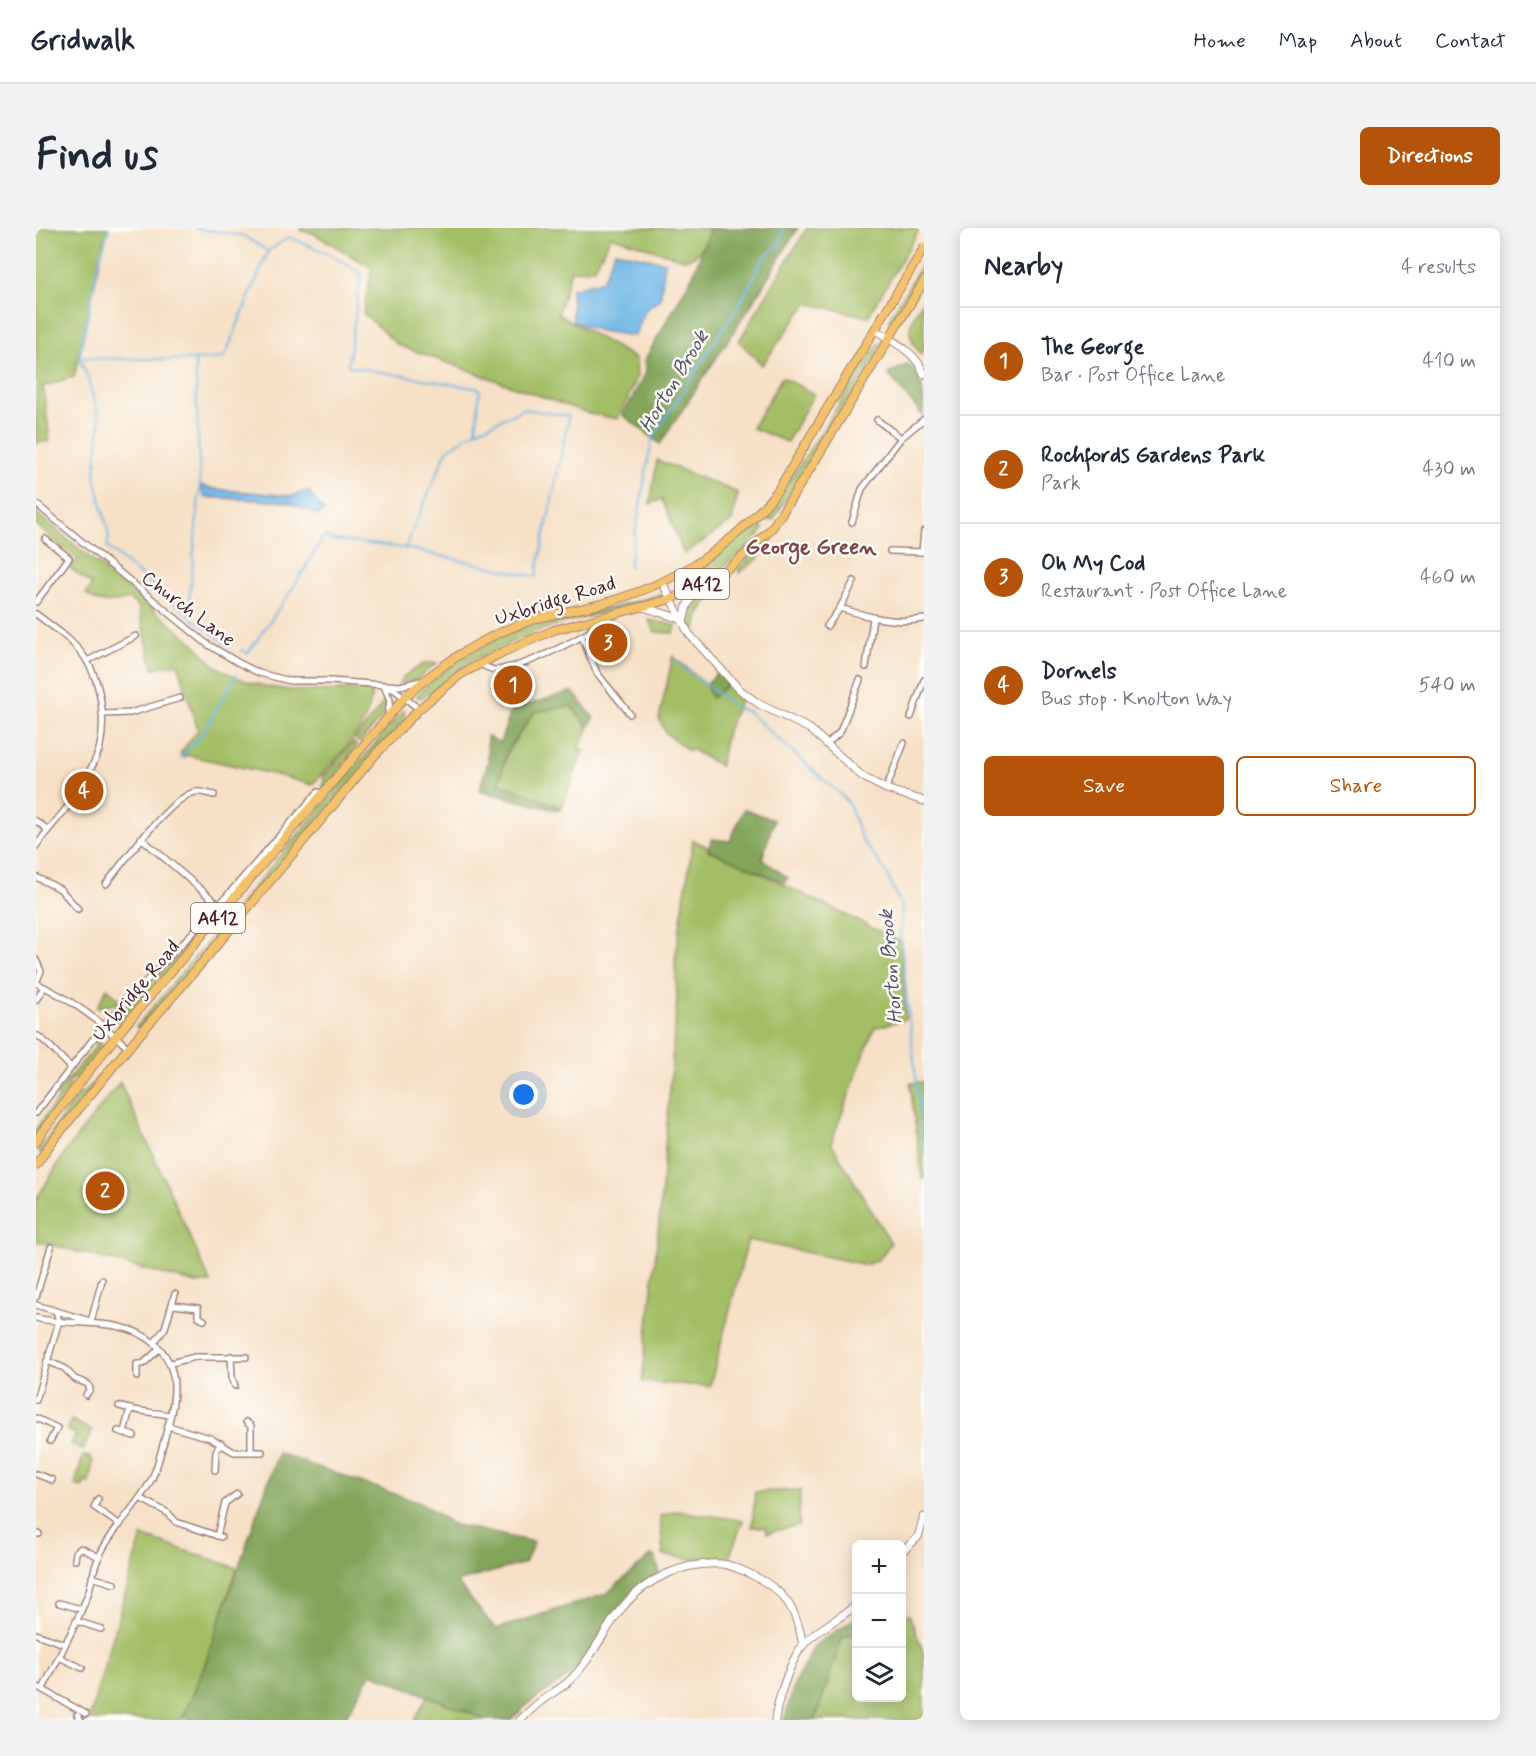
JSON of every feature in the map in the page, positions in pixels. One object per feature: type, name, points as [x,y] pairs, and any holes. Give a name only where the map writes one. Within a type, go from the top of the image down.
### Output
[{"type":"main road","name":"Uxbridge Road","points":[[36,1142],[116,1036],[405,698],[429,676],[457,656],[497,634],[522,624],[601,604],[662,582],[700,563],[758,516],[778,490],[924,248]]},
{"type":"main road","name":"Uxbridge Road","points":[[36,1166],[51,1143],[128,1048],[213,950],[375,755],[419,709],[461,675],[479,664],[554,630],[671,599],[697,587],[738,561],[772,528],[924,281]]},
{"type":"street","points":[[875,330],[902,346],[922,367],[924,374]]},
{"type":"street","points":[[852,522],[862,489],[901,438],[924,419]]},
{"type":"street","points":[[878,420],[901,438]]},
{"type":"street","name":"Church Lane","points":[[36,504],[207,644],[259,673],[290,681],[384,685],[409,685],[429,676]]},
{"type":"street","points":[[890,551],[923,552],[924,531]]},
{"type":"street","points":[[36,602],[69,558],[45,539]]},
{"type":"street","points":[[827,626],[840,608],[854,581]]},
{"type":"street","points":[[662,582],[689,634],[739,689],[759,704],[810,729],[863,777],[886,789],[924,801]]},
{"type":"street","points":[[682,621],[697,587]]},
{"type":"street","points":[[643,607],[682,621]]},
{"type":"street","points":[[840,608],[873,618],[924,619]]},
{"type":"street","points":[[36,614],[75,646],[87,661],[100,699],[102,714],[100,747],[91,767],[77,793],[36,846]]},
{"type":"street","points":[[479,664],[494,670],[512,667],[582,637],[612,616]]},
{"type":"street","points":[[866,667],[873,618]]},
{"type":"street","points":[[87,661],[135,636]]},
{"type":"street","points":[[582,637],[597,674],[630,714]]},
{"type":"street","points":[[827,744],[840,732],[860,680]]},
{"type":"street","points":[[911,717],[924,680]]},
{"type":"street","points":[[384,685],[390,700],[386,720]]},
{"type":"street","name":"Church Lane","points":[[384,685],[419,709]]},
{"type":"street","points":[[102,714],[130,713],[180,698]]},
{"type":"street","points":[[886,789],[904,743]]},
{"type":"street","points":[[106,884],[141,838],[184,796],[196,792],[214,795]]},
{"type":"street","name":"Uxbridge Road","points":[[36,1113],[104,1025],[219,904],[318,792]]},
{"type":"street","points":[[36,821],[48,830]]},
{"type":"street","points":[[141,838],[219,904]]},
{"type":"street","points":[[36,877],[60,889],[78,909]]},
{"type":"street","points":[[36,960],[40,971],[36,983],[75,1003],[104,1025],[128,1048]]},
{"type":"street","points":[[36,1000],[44,987]]},
{"type":"street","points":[[38,1036],[51,1045],[53,1051],[71,1067]]},
{"type":"street","points":[[36,1296],[51,1247]]},
{"type":"street","points":[[91,1322],[102,1280]]},
{"type":"street","points":[[154,1343],[165,1328],[175,1294]]},
{"type":"street","points":[[36,1305],[136,1333],[154,1343],[171,1363],[174,1380],[173,1405],[157,1468],[140,1498],[99,1557],[88,1594],[43,1689]]},
{"type":"street","points":[[173,1305],[198,1308],[198,1316],[204,1320]]},
{"type":"street","points":[[36,1400],[58,1322],[56,1311]]},
{"type":"street","points":[[36,1318],[71,1323],[91,1322]]},
{"type":"street","points":[[137,1377],[137,1364],[143,1364],[159,1349]]},
{"type":"street","points":[[231,1356],[232,1377],[236,1386]]},
{"type":"street","points":[[171,1363],[195,1357],[246,1357]]},
{"type":"street","points":[[47,1361],[64,1368],[75,1380],[88,1384],[90,1389],[87,1395]]},
{"type":"street","points":[[36,1366],[45,1369]]},
{"type":"street","points":[[119,1406],[142,1413],[154,1412],[170,1415]]},
{"type":"street","points":[[130,1409],[121,1432],[134,1436]]},
{"type":"street","points":[[36,1418],[57,1428],[50,1441]]},
{"type":"street","points":[[246,1422],[251,1426],[251,1452]]},
{"type":"street","points":[[168,1426],[221,1443],[234,1452],[262,1452]]},
{"type":"street","points":[[216,1470],[216,1451],[221,1443]]},
{"type":"street","points":[[36,1474],[52,1480]]},
{"type":"street","points":[[140,1498],[168,1513],[176,1522],[219,1536],[225,1503],[237,1494]]},
{"type":"street","points":[[98,1499],[94,1507],[120,1525]]},
{"type":"street","points":[[906,1548],[918,1537],[924,1517]]},
{"type":"street","points":[[75,1560],[76,1552],[81,1548],[99,1557]]},
{"type":"street","points":[[520,1720],[570,1680],[621,1610],[639,1591],[666,1573],[675,1570],[722,1564],[738,1568],[763,1580],[788,1601],[796,1615],[803,1645]]},
{"type":"street","points":[[92,1577],[115,1584]]},
{"type":"street","points":[[59,1603],[81,1609]]},
{"type":"street","points":[[775,1720],[781,1693],[803,1645],[819,1630],[852,1608]]},
{"type":"street","points":[[76,1621],[101,1629]]},
{"type":"street","points":[[36,1634],[64,1644]]},
{"type":"street","points":[[59,1656],[82,1668]]},
{"type":"street","points":[[36,1686],[80,1716]]},
{"type":"green space","points":[[36,228],[109,228],[74,377],[43,386],[50,441],[36,443]]},
{"type":"green space","points":[[301,228],[710,228],[701,249],[689,258],[683,259],[611,236],[594,269],[571,270],[558,314],[636,359],[637,378],[618,419],[590,414],[398,345],[363,313],[372,268],[313,233],[301,231]]},
{"type":"green space","points":[[710,228],[798,228],[753,302],[660,444],[623,415],[646,372],[644,361],[693,275]]},
{"type":"green space","points":[[807,228],[920,228],[868,317],[807,303],[762,365],[739,341]]},
{"type":"green space","points":[[924,261],[924,278],[893,327],[890,327],[889,320],[892,314]]},
{"type":"green space","points":[[924,299],[924,346],[921,355],[911,339],[910,327]]},
{"type":"green space","points":[[880,343],[880,350],[773,520],[768,521],[764,515],[767,510],[794,474]]},
{"type":"green space","points":[[908,364],[920,381],[923,416],[888,374]]},
{"type":"green space","points":[[782,377],[814,394],[787,442],[752,428]]},
{"type":"green space","points":[[657,460],[738,493],[732,521],[684,554],[662,499],[650,504]]},
{"type":"green space","points":[[36,513],[196,645],[211,662],[228,673],[268,687],[288,690],[331,691],[371,688],[371,701],[367,715],[351,741],[312,785],[186,755],[184,758],[180,754],[198,730],[178,663],[153,668],[138,606],[129,599],[101,602],[86,594],[92,585],[66,565],[71,562],[75,564],[78,560],[36,525]]},
{"type":"green space","points":[[755,523],[760,524],[763,529],[749,546],[698,583],[679,588],[678,584],[681,579],[718,556]]},
{"type":"green space","points":[[769,537],[773,539],[757,560],[739,573],[738,569]]},
{"type":"green space","points":[[724,581],[720,593],[704,607],[696,628],[693,629],[687,621],[686,614],[689,606],[709,588]]},
{"type":"green space","points":[[661,594],[663,597],[535,632],[472,660],[428,694],[421,698],[417,697],[444,671],[476,650],[510,633],[544,621]]},
{"type":"green space","points":[[649,620],[676,625],[674,633],[655,632]]},
{"type":"green space","points":[[673,656],[706,685],[712,698],[729,683],[741,698],[727,730],[720,766],[691,749],[689,751],[666,733],[659,719]]},
{"type":"green space","points":[[425,663],[437,663],[417,679],[399,684],[404,676]]},
{"type":"green space","points":[[718,672],[729,683],[712,698],[706,685]]},
{"type":"green space","points":[[572,691],[594,718],[589,727],[571,706],[534,712],[507,752],[499,783],[561,809],[552,809],[479,791],[488,762],[487,736],[500,743],[511,710]]},
{"type":"green space","points":[[388,697],[388,709],[360,743],[355,739]]},
{"type":"green space","points":[[571,706],[589,727],[579,748],[584,750],[561,809],[499,784],[507,752],[534,712]]},
{"type":"green space","points":[[404,709],[405,718],[205,954],[138,1029],[136,1027]]},
{"type":"green space","points":[[353,742],[357,746],[325,790],[323,788],[324,776]]},
{"type":"green space","points":[[744,809],[774,820],[762,859],[788,878],[784,882],[708,850],[712,839],[730,841]]},
{"type":"green space","points":[[693,840],[901,942],[906,1019],[874,1028],[831,1143],[891,1243],[879,1259],[866,1265],[748,1240],[710,1386],[642,1382],[659,1223],[677,999],[675,960]]},
{"type":"green space","points":[[253,867],[126,1026],[116,1019],[170,964]]},
{"type":"green space","points":[[107,988],[122,1002],[97,1008]]},
{"type":"green space","points":[[97,1042],[105,1045],[76,1080],[73,1078],[68,1085],[70,1087],[36,1140],[36,1129],[59,1097],[55,1094],[94,1049]]},
{"type":"green space","points":[[113,1062],[42,1154],[38,1151],[75,1098]]},
{"type":"green space","points":[[120,1082],[211,1283],[196,1283],[36,1241],[36,1200],[66,1151]]},
{"type":"green space","points":[[924,1082],[924,1179],[922,1179],[910,1083]]},
{"type":"green space","points":[[71,1420],[92,1430],[83,1450],[71,1444],[76,1434],[67,1430]]},
{"type":"green space","points":[[278,1453],[423,1504],[452,1524],[534,1542],[525,1563],[456,1582],[496,1629],[606,1594],[652,1555],[656,1558],[658,1574],[633,1591],[605,1626],[579,1667],[567,1678],[533,1700],[510,1720],[487,1720],[371,1673],[344,1720],[190,1720],[183,1718],[204,1667]]},
{"type":"green space","points":[[83,1456],[90,1457],[93,1461],[89,1483],[84,1482],[83,1487],[75,1485]]},
{"type":"green space","points":[[800,1490],[799,1525],[767,1533],[766,1527],[752,1527],[755,1492]]},
{"type":"green space","points":[[676,1511],[743,1520],[728,1561],[663,1555],[660,1516]]},
{"type":"green space","points":[[142,1536],[237,1568],[204,1667],[182,1720],[89,1720]]},
{"type":"green space","points":[[909,1614],[924,1654],[924,1720],[815,1720],[842,1638],[852,1634],[852,1702],[906,1702],[906,1615]]},
{"type":"green space","points":[[852,1621],[852,1634],[842,1638],[815,1720],[784,1720],[795,1682],[815,1645]]},
{"type":"green space","points":[[428,1696],[487,1720],[414,1720]]},
{"type":"water","points":[[615,251],[665,262],[660,299],[646,309],[634,336],[600,331],[573,322],[571,289],[603,280]]},
{"type":"water","points":[[200,485],[214,489],[291,496],[308,491],[324,511],[318,515],[288,502],[204,497]]},
{"type":"waterway","points":[[79,358],[98,264],[109,228]]},
{"type":"waterway","points":[[188,615],[200,485],[195,360],[224,358],[268,251],[244,236],[195,228]]},
{"type":"waterway","name":"Horton Brook","points":[[629,567],[652,439],[745,295],[764,257],[778,246],[784,228]]},
{"type":"waterway","points":[[248,653],[293,588],[324,536],[333,540],[405,548],[447,450],[476,431],[480,389],[348,366],[361,273],[331,255],[289,237],[268,251]]},
{"type":"waterway","points":[[79,358],[86,373],[100,421],[95,476],[109,536],[107,547],[230,647]]},
{"type":"waterway","points":[[79,358],[195,360]]},
{"type":"waterway","points":[[405,548],[536,577],[569,416],[524,409],[476,431]]},
{"type":"waterway","points":[[241,650],[247,654]]},
{"type":"waterway","name":"Horton Brook","points":[[676,662],[737,708],[747,711],[843,797],[849,804],[862,840],[885,870],[902,907],[900,935],[924,1149]]},
{"type":"waterway","points":[[181,758],[203,733],[236,675]]},
{"type":"place","name":"Oh My Cod","points":[[608,643]]},
{"type":"place","name":"The George","points":[[513,685]]},
{"type":"place","name":"Dornels","points":[[84,791]]},
{"type":"place","name":"Rochfords Gardens Park","points":[[105,1191]]},
{"type":"district","name":"George Green","points":[[811,546]]}]
